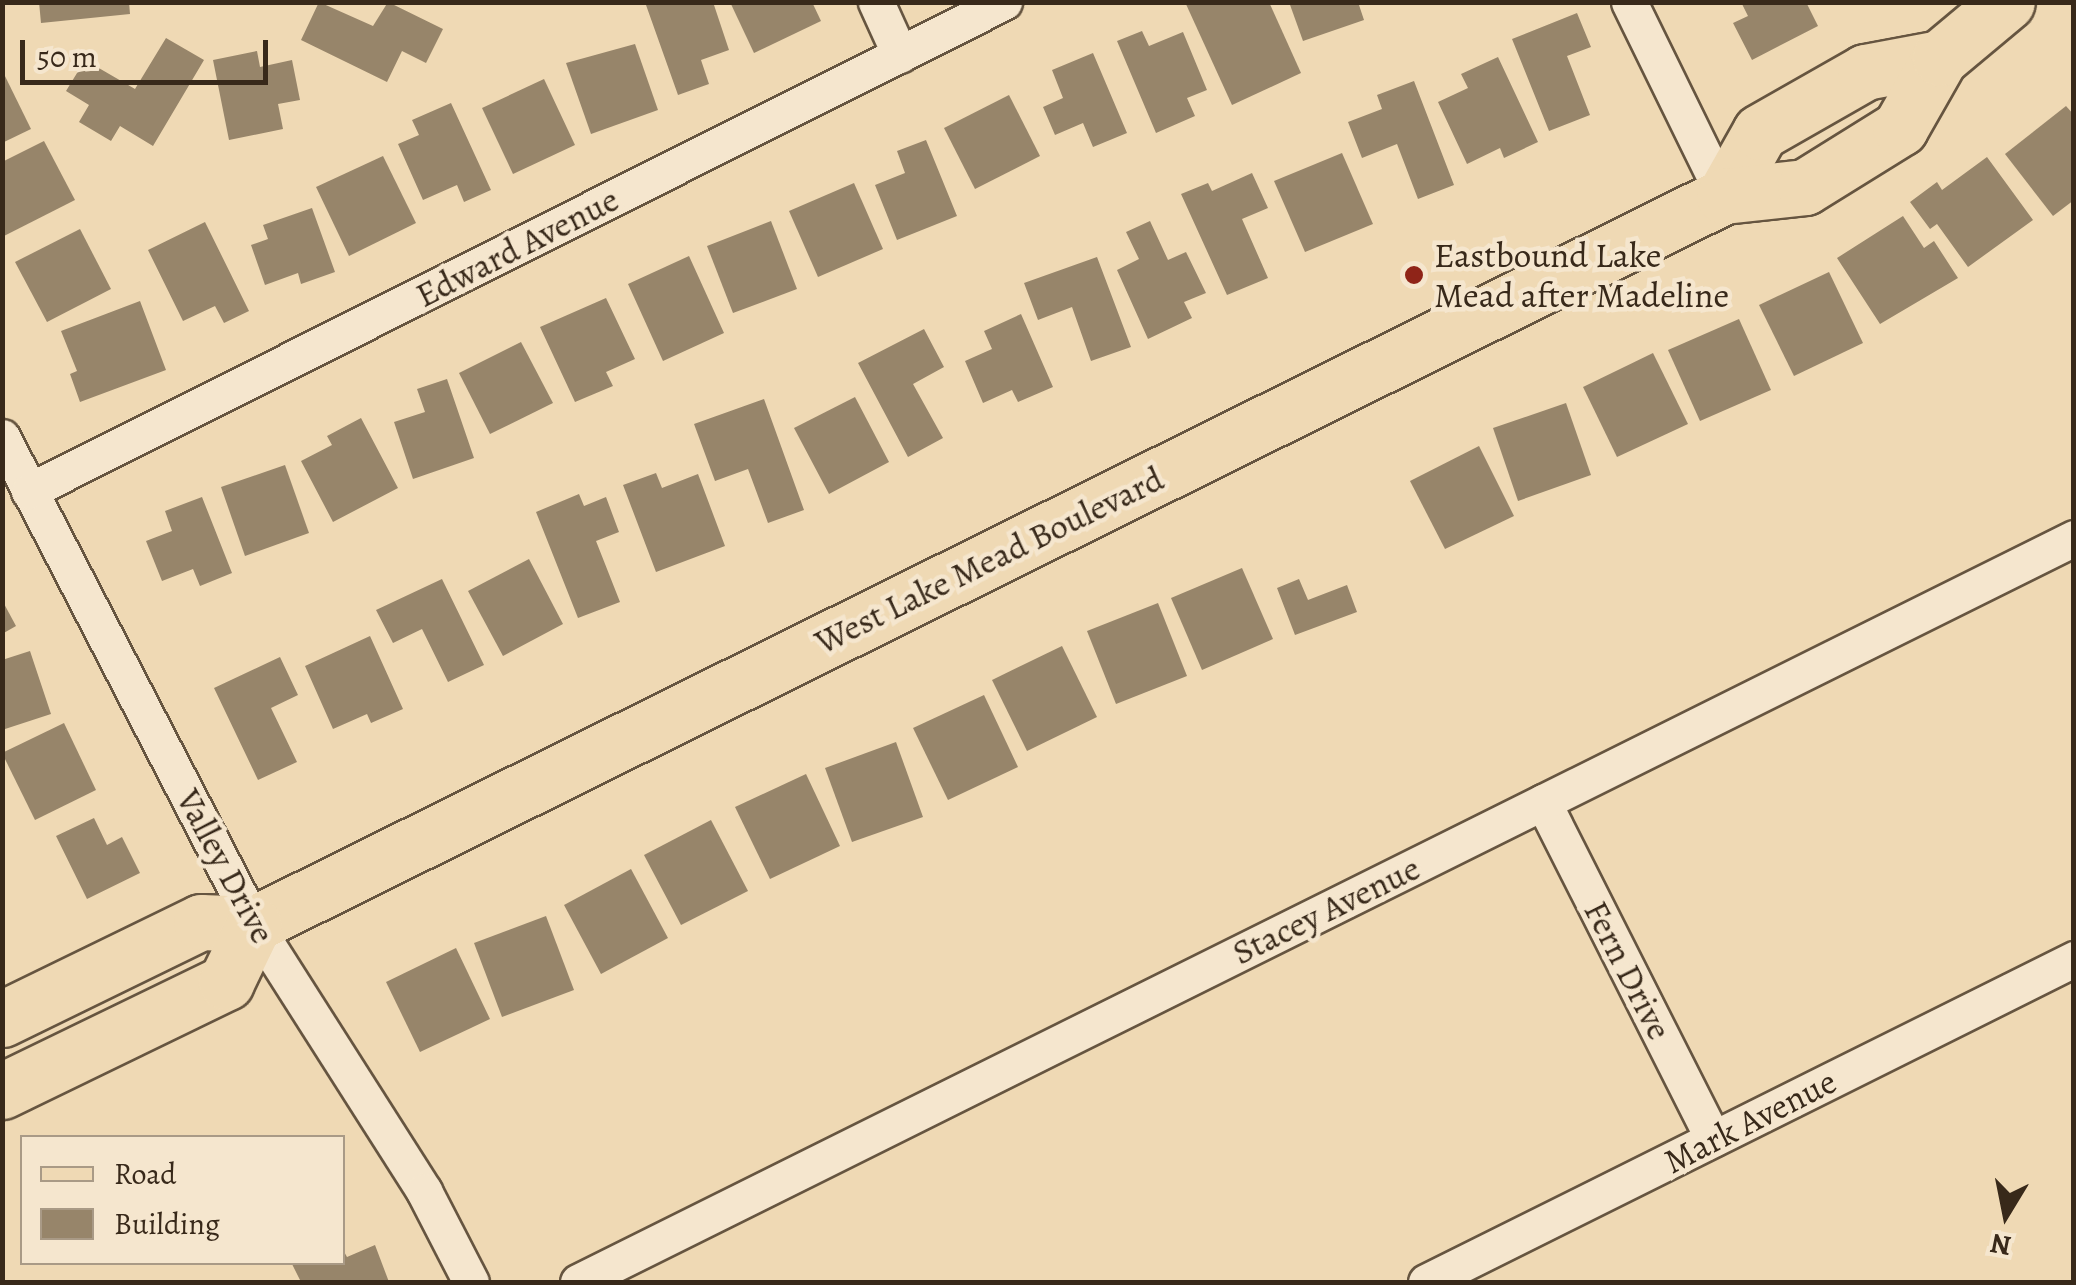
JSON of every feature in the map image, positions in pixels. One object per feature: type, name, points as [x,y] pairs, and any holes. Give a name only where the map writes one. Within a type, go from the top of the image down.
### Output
[{"type":"main road","points":[[1724,196],[1760,132],[1865,72],[1940,58],[2007,2]]},
{"type":"main road","name":"West Lake Mead Boulevard","points":[[2,1019],[201,922],[254,924],[1724,196]]},
{"type":"main road","points":[[2,1091],[226,982],[254,924]]},
{"type":"street","points":[[876,2],[900,55]]},
{"type":"street","name":"Edward Avenue","points":[[29,491],[1004,2]]},
{"type":"street","points":[[1629,2],[1724,196]]},
{"type":"street","name":"Valley Drive","points":[[2,437],[254,924],[424,1191],[471,1282]]},
{"type":"street","name":"Stacey Avenue","points":[[578,1282],[2074,538]]},
{"type":"street","name":"Fern Drive","points":[[1543,802],[1713,1139]]},
{"type":"street","name":"Mark Avenue","points":[[1426,1282],[2074,959]]},
{"type":"building","points":[[39,2],[129,2],[130,14],[41,23]]},
{"type":"building","points":[[319,2],[373,26],[388,2],[443,29],[426,63],[402,51],[387,82],[301,40]]},
{"type":"building","points":[[713,2],[729,50],[701,60],[709,84],[678,95],[646,5]]},
{"type":"building","points":[[730,2],[812,2],[821,21],[754,53]]},
{"type":"building","points":[[1185,2],[1269,2],[1301,73],[1232,105]]},
{"type":"building","points":[[1289,2],[1358,2],[1364,20],[1303,41]]},
{"type":"building","points":[[1741,2],[1806,2],[1818,26],[1752,60],[1733,23],[1748,16]]},
{"type":"building","points":[[1577,13],[1591,47],[1567,56],[1590,115],[1549,131],[1512,39]]},
{"type":"building","points":[[1142,31],[1149,46],[1183,32],[1207,90],[1187,98],[1195,116],[1156,133],[1117,41]]},
{"type":"building","points":[[166,38],[204,60],[153,146],[120,126],[111,141],[79,122],[89,105],[66,91],[85,60],[135,89]]},
{"type":"building","points":[[635,44],[658,110],[591,134],[566,63]]},
{"type":"building","points":[[257,51],[260,67],[292,60],[300,100],[278,104],[283,129],[229,140],[213,60]]},
{"type":"building","points":[[1093,53],[1127,133],[1093,147],[1083,123],[1055,135],[1043,107],[1063,98],[1052,70]]},
{"type":"building","points":[[1498,57],[1538,142],[1504,158],[1500,148],[1467,164],[1438,102],[1468,88],[1461,74]]},
{"type":"building","points":[[2,70],[31,129],[2,143]]},
{"type":"building","points":[[544,79],[575,145],[513,174],[482,108]]},
{"type":"building","points":[[1414,81],[1454,185],[1418,199],[1397,144],[1362,158],[1348,122],[1382,109],[1377,95]]},
{"type":"building","points":[[1009,95],[1040,156],[975,189],[944,128]]},
{"type":"building","points":[[451,103],[491,190],[464,202],[457,185],[423,200],[398,144],[419,135],[412,120]]},
{"type":"building","points":[[2066,106],[2074,115],[2074,200],[2053,216],[2005,154]]},
{"type":"building","points":[[926,140],[957,216],[897,240],[875,185],[905,173],[897,151]]},
{"type":"building","points":[[44,141],[75,200],[2,237],[2,162]]},
{"type":"building","points":[[1342,153],[1373,224],[1305,252],[1274,181]]},
{"type":"building","points":[[383,156],[416,223],[349,256],[316,187]]},
{"type":"building","points":[[1987,157],[2033,220],[1968,267],[1937,224],[1930,229],[1910,202],[1937,182],[1942,190]]},
{"type":"building","points":[[1252,173],[1268,208],[1242,219],[1268,278],[1227,295],[1181,194],[1208,183],[1212,191]]},
{"type":"building","points":[[854,183],[883,249],[818,277],[789,211]]},
{"type":"building","points":[[312,208],[335,272],[301,284],[298,273],[265,285],[251,245],[268,239],[263,225]]},
{"type":"building","points":[[1903,216],[1924,248],[1934,241],[1958,278],[1880,324],[1837,258]]},
{"type":"building","points":[[771,221],[797,289],[733,313],[707,246]]},
{"type":"building","points":[[1150,221],[1168,260],[1186,252],[1206,293],[1184,302],[1192,318],[1148,339],[1117,270],[1139,259],[1126,232]]},
{"type":"building","points":[[205,222],[249,311],[224,323],[215,306],[183,321],[148,250]]},
{"type":"building","points":[[80,229],[111,289],[47,322],[15,262]]},
{"type":"building","points":[[689,256],[724,333],[663,361],[628,284]]},
{"type":"building","points":[[1097,257],[1131,347],[1091,361],[1072,307],[1038,320],[1024,283]]},
{"type":"building","points":[[1829,272],[1863,343],[1794,376],[1759,305]]},
{"type":"building","points":[[606,298],[635,359],[606,372],[613,386],[575,402],[540,327]]},
{"type":"building","points":[[140,301],[166,370],[80,402],[70,374],[77,371],[61,331]]},
{"type":"building","points":[[1021,314],[1053,387],[1018,402],[1012,390],[983,403],[965,361],[992,349],[984,331]]},
{"type":"building","points":[[1739,319],[1771,390],[1700,421],[1668,350]]},
{"type":"building","points":[[924,329],[944,367],[913,384],[943,438],[908,457],[858,363]]},
{"type":"building","points":[[521,342],[553,403],[490,434],[459,373]]},
{"type":"building","points":[[1653,353],[1688,424],[1617,457],[1583,387]]},
{"type":"building","points":[[447,379],[474,458],[413,479],[394,422],[425,412],[417,389]]},
{"type":"building","points":[[855,397],[889,462],[829,494],[794,428]]},
{"type":"building","points":[[764,399],[804,510],[768,523],[748,469],[715,481],[694,424]]},
{"type":"building","points":[[1566,403],[1591,475],[1518,501],[1493,428]]},
{"type":"building","points":[[361,418],[398,488],[333,522],[301,461],[332,445],[327,436]]},
{"type":"building","points":[[1479,446],[1514,516],[1445,549],[1410,481]]},
{"type":"building","points":[[285,465],[309,533],[245,556],[221,487]]},
{"type":"building","points":[[656,473],[662,488],[698,474],[725,546],[656,572],[623,485]]},
{"type":"building","points":[[579,494],[584,506],[606,497],[619,532],[596,541],[620,602],[578,618],[536,512]]},
{"type":"building","points":[[202,497],[232,573],[200,586],[193,569],[162,581],[146,541],[172,531],[165,511]]},
{"type":"building","points":[[529,559],[563,624],[503,656],[468,591]]},
{"type":"building","points":[[1242,568],[1273,639],[1202,670],[1171,598]]},
{"type":"building","points":[[442,579],[484,665],[448,682],[422,629],[393,643],[376,610]]},
{"type":"building","points":[[1299,579],[1308,600],[1347,585],[1357,612],[1295,635],[1277,588]]},
{"type":"building","points":[[2,600],[16,626],[2,634]]},
{"type":"building","points":[[1158,603],[1187,676],[1116,704],[1087,631]]},
{"type":"building","points":[[370,636],[403,709],[371,723],[367,714],[333,729],[305,666]]},
{"type":"building","points":[[1062,646],[1097,717],[1027,751],[992,680]]},
{"type":"building","points":[[30,651],[51,714],[2,730],[2,660]]},
{"type":"building","points":[[280,657],[298,695],[271,708],[297,762],[258,780],[214,688]]},
{"type":"building","points":[[984,695],[1018,767],[948,800],[913,728]]},
{"type":"building","points":[[64,723],[96,790],[35,820],[2,753]]},
{"type":"building","points":[[896,742],[923,817],[852,842],[825,768]]},
{"type":"building","points":[[806,774],[840,846],[770,879],[735,807]]},
{"type":"building","points":[[94,818],[107,845],[122,837],[140,873],[87,899],[56,836]]},
{"type":"building","points":[[711,820],[748,891],[681,925],[644,855]]},
{"type":"building","points":[[631,869],[668,938],[601,974],[564,905]]},
{"type":"building","points":[[546,916],[574,990],[502,1017],[474,943]]},
{"type":"building","points":[[456,948],[490,1019],[420,1052],[386,982]]},
{"type":"building","points":[[375,1245],[389,1282],[301,1282],[292,1265],[345,1265],[345,1253],[347,1257]]},
{"type":"place","name":"Eastbound Lake Mead after Madeline","points":[[1414,275]]}]
